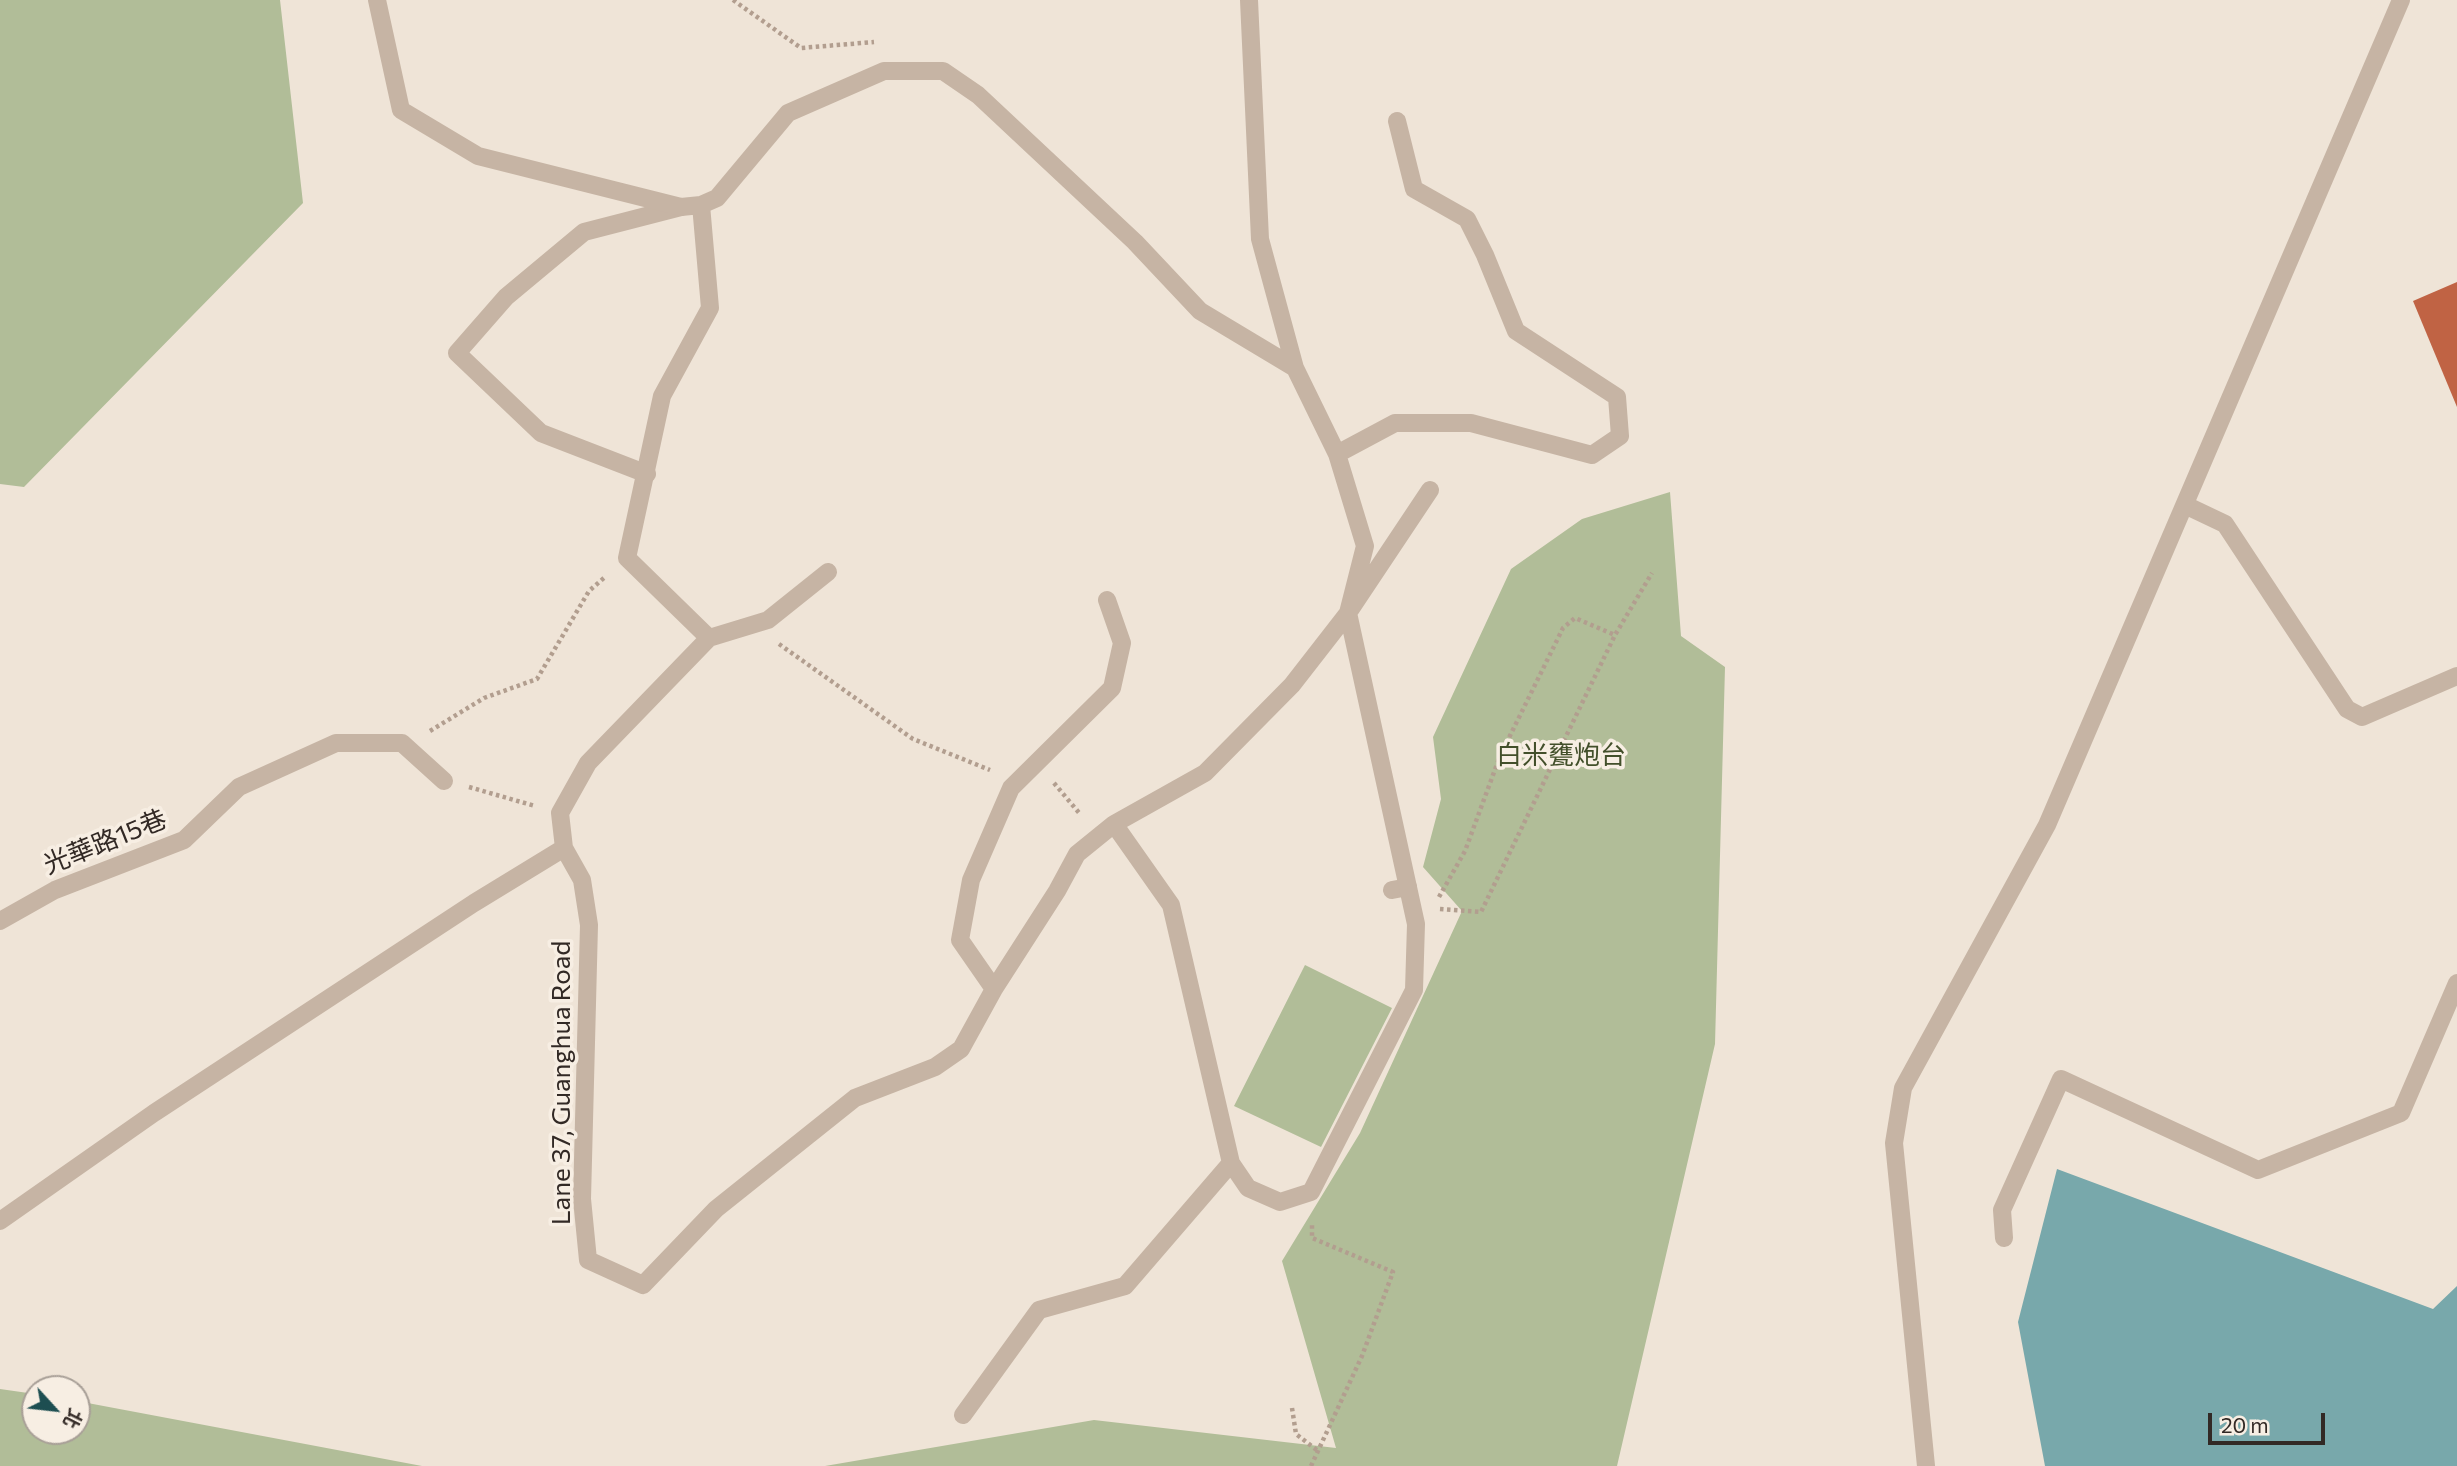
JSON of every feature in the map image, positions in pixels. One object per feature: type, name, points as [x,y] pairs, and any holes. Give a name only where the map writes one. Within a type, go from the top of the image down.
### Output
[{"type":"street","points":[[377,0],[401,110],[478,156],[681,207]]},
{"type":"street","points":[[1114,824],[1171,905],[1231,1163],[1248,1188],[1280,1202],[1311,1192],[1414,990],[1416,924],[1400,888],[1348,613],[1365,546],[1337,454],[1295,368],[1260,239],[1249,0]]},
{"type":"street","points":[[1926,1466],[1894,1143],[1903,1088],[2047,825],[2401,0]]},
{"type":"street","points":[[647,474],[541,433],[457,353],[506,297],[584,232],[681,207],[701,205],[718,198],[788,113],[884,71],[943,71],[988,104],[1135,242],[1200,311],[1295,368]]},
{"type":"street","points":[[1337,454],[1395,423],[1471,423],[1592,454],[1620,436],[1617,397],[1516,331],[1467,219],[1414,189],[1397,121]]},
{"type":"street","points":[[701,205],[710,309],[662,396],[627,558],[709,638]]},
{"type":"street","name":"Lane 37, Guanghua Road","points":[[564,848],[582,880],[589,925],[582,1199],[588,1260],[643,1285],[716,1209],[855,1098],[935,1067],[961,1049],[1057,891],[1077,853],[1114,824],[1205,773],[1292,685],[1348,613],[1430,490]]},
{"type":"street","points":[[2185,505],[2225,524],[2347,709],[2362,717],[2457,677]]},
{"type":"street","points":[[0,1221],[153,1113],[474,903],[564,848],[560,813],[588,763],[709,638],[768,620],[828,572]]},
{"type":"street","points":[[995,989],[960,940],[971,880],[1011,788],[1112,688],[1122,643],[1107,600]]},
{"type":"street","name":"光華路15巷","points":[[0,921],[55,890],[184,840],[239,787],[336,743],[402,743]]},
{"type":"street","points":[[402,743],[444,781]]},
{"type":"street","points":[[2004,1238],[2002,1210],[2061,1079],[2258,1170],[2401,1113],[2457,983]]},
{"type":"street","points":[[963,1415],[1039,1310],[1125,1286],[1231,1163]]},
{"type":"path","points":[[733,0],[800,48],[881,41]]},
{"type":"path","points":[[402,743],[443,725],[484,698],[537,678],[589,591],[627,558]]},
{"type":"path","points":[[1615,635],[1574,618],[1563,628],[1500,756],[1465,850],[1432,908],[1481,912],[1615,635],[1652,573]]},
{"type":"path","points":[[751,625],[913,739],[1020,782]]},
{"type":"path","points":[[1037,763],[1099,836]]},
{"type":"path","points":[[444,781],[560,813]]},
{"type":"path","points":[[1311,1192],[1312,1238],[1393,1272],[1362,1356],[1311,1466]]},
{"type":"path","points":[[1292,1408],[1296,1434],[1318,1451]]},
{"type":"green space","points":[[0,0],[280,0],[303,203],[24,487],[0,484]]},
{"type":"green space","name":"白米甕炮台","points":[[1670,492],[1681,636],[1725,667],[1715,1044],[1617,1466],[825,1466],[1094,1420],[1336,1448],[1282,1261],[1360,1133],[1462,911],[1423,867],[1441,799],[1433,737],[1511,569],[1582,519]]},
{"type":"green space","points":[[1305,965],[1392,1008],[1321,1147],[1234,1106]]},
{"type":"green space","points":[[0,1389],[21,1392],[21,1445],[91,1445],[91,1404],[422,1466],[0,1466]]},
{"type":"water","points":[[2057,1169],[2433,1309],[2457,1286],[2457,1466],[2045,1466],[2018,1322]]},
{"type":"building","points":[[2457,282],[2457,407],[2413,301]]}]
